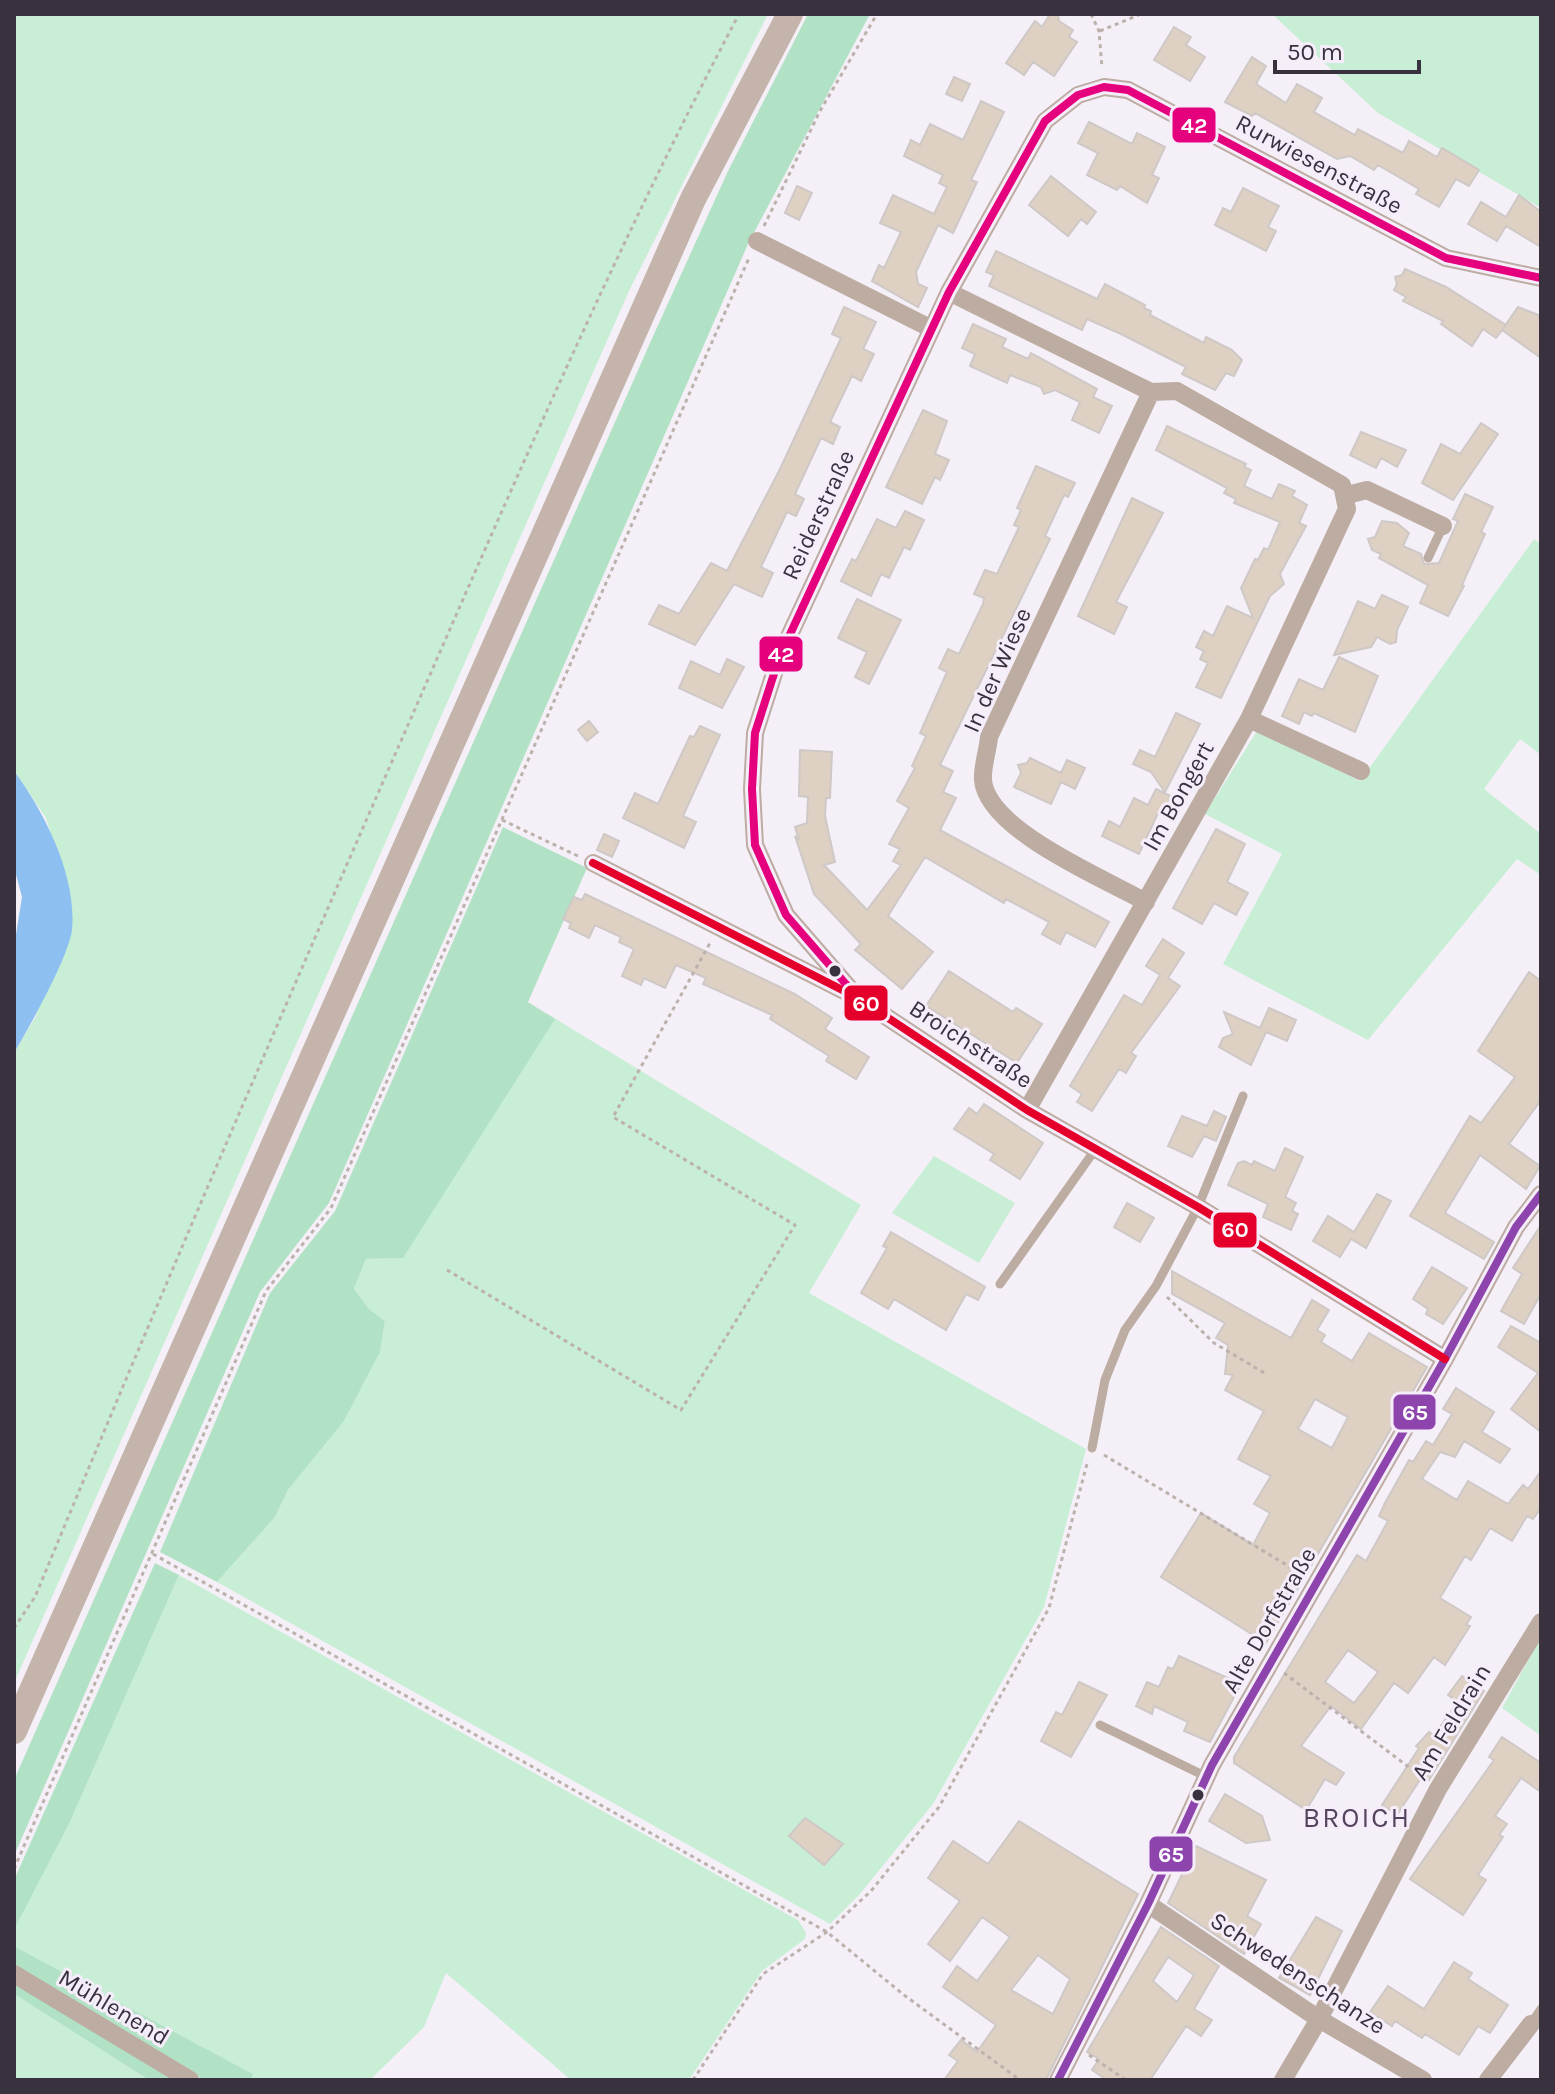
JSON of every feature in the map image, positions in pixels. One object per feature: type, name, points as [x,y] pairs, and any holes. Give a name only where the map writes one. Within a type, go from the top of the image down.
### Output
[{"type":"main road","points":[[14,1731],[693,199],[790,14]]},
{"type":"street","name":"Rurwiesenstraße","points":[[1104,87],[1128,90],[1446,258],[1541,278]]},
{"type":"street","name":"Reiderstraße","points":[[858,998],[786,915],[755,845],[752,789],[755,733],[779,658],[949,292],[1045,121],[1078,95],[1104,87]]},
{"type":"street","points":[[757,241],[932,329]]},
{"type":"street","points":[[949,292],[1151,392],[1177,391],[1342,485],[1347,495],[1367,490],[1443,526]]},
{"type":"street","name":"In der Wiese","points":[[1146,902],[1018,830],[992,806],[983,780],[989,737],[1151,392]]},
{"type":"street","name":"Im Bongert","points":[[1027,1110],[1249,719],[1347,509],[1347,495]]},
{"type":"street","points":[[1249,719],[1361,771]]},
{"type":"street","name":"Broichstraße","points":[[593,863],[858,998],[1027,1110],[1198,1207],[1445,1359]]},
{"type":"street","name":"Alte Dorfstraße","points":[[1058,2080],[1148,1904],[1207,1777],[1445,1359],[1516,1227],[1541,1194]]},
{"type":"street","name":"Am Feldrain","points":[[1283,2080],[1319,2019],[1438,1789],[1541,1622]]},
{"type":"street","name":"Schwedenschanze","points":[[1148,1904],[1319,2019],[1423,2080]]},
{"type":"street","name":"Mühlenend","points":[[14,1974],[190,2080]]},
{"type":"street","points":[[1488,2080],[1536,2017]]},
{"type":"lane","points":[[1428,558],[1443,526]]},
{"type":"lane","points":[[1092,1448],[1105,1380],[1125,1330],[1156,1286],[1198,1207],[1243,1096]]},
{"type":"lane","points":[[1000,1284],[1097,1147]]},
{"type":"lane","points":[[1100,1725],[1207,1777]]},
{"type":"path","points":[[14,1628],[35,1597],[169,1273],[531,445],[671,143],[739,14]]},
{"type":"path","points":[[14,1869],[266,1291],[331,1208],[757,241],[820,111],[877,14]]},
{"type":"path","points":[[1091,14],[1099,31],[1104,87]]},
{"type":"path","points":[[1099,31],[1141,14]]},
{"type":"path","points":[[501,820],[593,863]]},
{"type":"path","points":[[447,1270],[681,1410],[795,1225],[613,1117],[718,929]]},
{"type":"path","points":[[1156,1286],[1214,1343],[1266,1374]]},
{"type":"path","points":[[693,2080],[763,1974],[827,1932],[871,1891],[939,1807],[1049,1608],[1092,1448],[1318,1584]]},
{"type":"path","points":[[153,1553],[827,1932],[904,1995],[1020,2080]]},
{"type":"path","points":[[1272,1664],[1438,1789]]},
{"type":"path","points":[[1075,2046],[1126,2080]]},
{"type":"green space","points":[[14,14],[768,14],[629,291],[14,1683],[14,1053],[36,1016],[63,875],[46,818],[14,771]]},
{"type":"green space","points":[[808,14],[870,14],[748,244],[329,1203],[260,1292],[14,1856],[14,1780],[654,334],[728,171]]},
{"type":"green space","points":[[1272,14],[1541,14],[1541,208],[1378,113]]},
{"type":"green space","points":[[1534,539],[1541,544],[1541,755],[1520,739],[1484,789],[1541,834],[1541,875],[1517,859],[1368,1040],[1223,964],[1282,854],[1205,814],[1257,731],[1360,781]]},
{"type":"green space","points":[[503,827],[587,868],[528,1002],[555,1019],[403,1258],[366,1259],[354,1288],[369,1309],[385,1321],[380,1352],[344,1421],[288,1490],[275,1517],[217,1582],[160,1552],[270,1293],[335,1211]]},
{"type":"green space","points":[[546,1013],[861,1205],[809,1293],[1086,1449],[1044,1607],[933,1804],[859,1895],[830,1924],[217,1582],[275,1517],[288,1490],[344,1421],[380,1352],[385,1321],[369,1309],[354,1287],[366,1259],[397,1258]]},
{"type":"green space","points":[[934,1156],[1015,1203],[979,1263],[892,1213]]},
{"type":"green space","points":[[155,1563],[179,1575],[69,1824],[14,1930],[14,1880]]},
{"type":"green space","points":[[179,1575],[798,1920],[806,1933],[805,1939],[762,1971],[689,2080],[571,2080],[446,1973],[424,2027],[370,2080],[251,2080],[253,2074],[14,1946],[14,1930],[69,1824]]},
{"type":"green space","points":[[1541,1637],[1541,1736],[1502,1708]]},
{"type":"green space","points":[[14,1946],[253,2074],[251,2080],[204,2080],[14,1968]]},
{"type":"green space","points":[[14,1980],[179,2080],[149,2080],[14,1994]]},
{"type":"green space","points":[[14,1994],[149,2080],[14,2080]]},
{"type":"water","points":[[14,771],[37,806],[64,867],[72,909],[72,930],[48,992],[14,1053],[14,947],[22,897],[14,867]]},
{"type":"building","points":[[1050,14],[1058,14],[1059,21],[1073,30],[1069,37],[1077,42],[1054,76],[1033,62],[1024,75],[1006,63],[1035,21],[1042,27]]},
{"type":"building","points":[[1174,27],[1191,37],[1186,45],[1205,57],[1190,81],[1154,60]]},
{"type":"building","points":[[1252,57],[1266,66],[1256,84],[1286,103],[1297,84],[1322,98],[1314,112],[1355,135],[1358,129],[1403,153],[1409,141],[1437,157],[1442,148],[1479,170],[1469,186],[1456,179],[1439,207],[1416,194],[1419,189],[1378,165],[1374,170],[1350,156],[1337,159],[1255,113],[1252,116],[1225,102]]},
{"type":"building","points":[[954,77],[970,84],[962,101],[946,94]]},
{"type":"building","points":[[981,101],[1004,112],[971,180],[977,182],[953,233],[938,225],[916,272],[918,284],[927,288],[918,307],[872,281],[879,265],[884,268],[901,232],[880,223],[893,195],[934,214],[947,187],[939,183],[943,175],[904,156],[911,140],[920,145],[930,124],[963,140]]},
{"type":"building","points":[[1089,122],[1132,144],[1137,133],[1165,147],[1152,175],[1159,178],[1147,203],[1120,186],[1117,190],[1087,175],[1098,153],[1078,143]]},
{"type":"building","points":[[1051,176],[1096,212],[1087,224],[1081,219],[1068,236],[1029,205]]},
{"type":"building","points":[[797,186],[812,193],[799,220],[785,213]]},
{"type":"building","points":[[1243,188],[1279,206],[1268,227],[1276,231],[1266,251],[1215,225],[1223,208],[1231,212]]},
{"type":"building","points":[[1519,195],[1541,212],[1541,247],[1506,226],[1497,241],[1468,224],[1481,202],[1506,217]]},
{"type":"building","points":[[996,251],[1097,299],[1105,284],[1145,305],[1144,308],[1151,311],[1150,315],[1204,343],[1206,337],[1232,350],[1242,360],[1234,376],[1226,373],[1215,390],[1182,374],[1186,367],[1121,334],[1087,319],[1082,330],[989,286],[994,275],[986,272]]},
{"type":"building","points":[[1405,269],[1446,287],[1506,325],[1496,338],[1483,329],[1472,346],[1441,324],[1443,321],[1403,301],[1406,297],[1394,290],[1397,284],[1395,277],[1402,275]]},
{"type":"building","points":[[844,307],[876,322],[863,349],[874,354],[861,381],[852,376],[830,422],[840,427],[833,444],[821,438],[795,494],[804,499],[796,516],[787,512],[761,567],[773,573],[762,597],[734,584],[695,645],[649,624],[659,605],[679,614],[711,563],[727,571],[780,469],[841,338],[832,334]]},
{"type":"building","points":[[1518,307],[1541,316],[1541,358],[1502,330]]},
{"type":"building","points":[[973,324],[1006,339],[1002,347],[1028,359],[1031,353],[1097,389],[1093,397],[1112,406],[1099,433],[1072,420],[1080,402],[1055,390],[1044,394],[1041,387],[1010,375],[1007,383],[970,366],[975,354],[962,348]]},
{"type":"building","points":[[923,410],[947,421],[935,454],[949,460],[940,480],[935,477],[922,504],[886,487]]},
{"type":"building","points":[[1481,423],[1498,434],[1453,500],[1422,483],[1441,444],[1460,454]]},
{"type":"building","points":[[1167,426],[1246,464],[1244,467],[1251,470],[1244,486],[1272,499],[1279,484],[1295,491],[1292,496],[1307,505],[1299,523],[1306,526],[1280,574],[1284,584],[1270,596],[1221,698],[1196,687],[1208,663],[1200,659],[1204,651],[1196,647],[1204,631],[1213,636],[1227,606],[1253,618],[1241,588],[1255,559],[1258,560],[1264,548],[1268,550],[1280,522],[1234,503],[1236,499],[1224,493],[1227,488],[1156,450]]},
{"type":"building","points":[[1361,432],[1406,450],[1397,467],[1381,458],[1376,468],[1350,455]]},
{"type":"building","points":[[1036,466],[1075,483],[1068,497],[1064,495],[1045,536],[1050,539],[940,765],[953,771],[943,792],[956,798],[940,830],[1109,922],[1095,947],[1066,932],[1060,944],[1042,934],[1049,922],[1006,899],[1004,903],[925,857],[888,916],[933,952],[902,989],[855,950],[861,944],[814,894],[795,836],[799,840],[795,827],[807,823],[808,797],[799,796],[800,750],[832,752],[830,798],[826,798],[825,816],[835,862],[824,865],[867,910],[901,865],[893,861],[900,849],[889,844],[909,808],[897,801],[915,768],[912,766],[926,736],[920,733],[947,672],[939,668],[948,649],[959,654],[983,604],[984,598],[974,594],[985,570],[997,574],[1019,527],[1014,525],[1021,510],[1017,508]]},
{"type":"building","points":[[1465,494],[1493,507],[1481,532],[1485,534],[1464,586],[1448,616],[1420,603],[1428,585],[1379,558],[1381,554],[1372,550],[1368,539],[1375,537],[1382,521],[1397,523],[1409,533],[1403,546],[1421,554],[1424,564],[1439,563],[1458,521],[1453,519]]},
{"type":"building","points":[[1132,498],[1163,513],[1116,602],[1127,607],[1114,634],[1078,616]]},
{"type":"building","points":[[905,511],[924,520],[910,550],[904,547],[889,578],[881,574],[871,596],[841,581],[852,559],[856,561],[877,519],[896,528]]},
{"type":"building","points":[[1382,595],[1408,607],[1397,630],[1396,642],[1390,644],[1377,637],[1371,647],[1334,655],[1358,601],[1375,609]]},
{"type":"building","points":[[857,599],[901,620],[869,684],[855,677],[867,652],[838,638]]},
{"type":"building","points":[[1339,657],[1378,676],[1355,732],[1314,713],[1312,716],[1304,712],[1299,724],[1282,716],[1299,679],[1323,690]]},
{"type":"building","points":[[727,659],[744,667],[722,708],[679,688],[691,661],[720,675]]},
{"type":"building","points":[[1176,713],[1200,724],[1165,792],[1151,772],[1133,764],[1140,750],[1155,757]]},
{"type":"building","points":[[589,721],[598,732],[587,741],[578,730]]},
{"type":"building","points":[[700,726],[720,735],[683,816],[696,822],[684,848],[623,818],[635,793],[658,804],[690,736],[694,737]]},
{"type":"building","points":[[1030,758],[1061,773],[1067,760],[1085,768],[1075,789],[1061,782],[1051,804],[1014,787],[1021,773],[1018,765],[1027,763]]},
{"type":"building","points":[[1156,789],[1175,798],[1166,815],[1159,811],[1139,854],[1102,836],[1109,821],[1120,827],[1134,798],[1148,805]]},
{"type":"building","points":[[1216,829],[1245,844],[1227,882],[1248,893],[1236,915],[1214,903],[1202,924],[1173,908]]},
{"type":"building","points":[[604,834],[619,841],[612,857],[597,850]]},
{"type":"building","points":[[585,894],[795,994],[832,1018],[825,1029],[869,1057],[856,1079],[826,1061],[829,1056],[770,1019],[772,1015],[703,984],[706,978],[676,965],[665,988],[644,978],[641,985],[622,976],[634,949],[619,942],[621,937],[595,925],[589,938],[569,928],[571,923],[563,919],[574,897],[582,900]]},
{"type":"building","points":[[1163,939],[1184,953],[1168,978],[1180,986],[1131,1053],[1136,1056],[1126,1073],[1119,1069],[1092,1111],[1077,1102],[1082,1094],[1070,1086],[1124,995],[1142,1005],[1160,975],[1146,966]]},
{"type":"building","points":[[949,971],[1013,1012],[1016,1008],[1042,1024],[1017,1063],[926,1006]]},
{"type":"building","points":[[1529,972],[1541,981],[1541,1100],[1509,1144],[1540,1166],[1526,1189],[1480,1155],[1445,1213],[1494,1242],[1484,1259],[1410,1216],[1470,1116],[1481,1123],[1515,1077],[1478,1051]]},
{"type":"building","points":[[1269,1008],[1296,1020],[1287,1041],[1266,1032],[1251,1065],[1219,1047],[1223,1038],[1233,1034],[1224,1012],[1260,1028]]},
{"type":"building","points":[[984,1104],[1043,1143],[1020,1179],[990,1160],[994,1154],[954,1129],[969,1108],[977,1114]]},
{"type":"building","points":[[1214,1111],[1226,1117],[1216,1141],[1204,1136],[1192,1157],[1168,1146],[1182,1116],[1207,1126]]},
{"type":"building","points":[[1285,1148],[1303,1157],[1285,1197],[1296,1203],[1292,1211],[1298,1214],[1291,1230],[1263,1217],[1268,1204],[1228,1185],[1238,1163],[1244,1161],[1252,1165],[1254,1161],[1275,1171]]},
{"type":"building","points":[[1377,1194],[1391,1201],[1366,1248],[1351,1239],[1340,1257],[1313,1241],[1328,1216],[1354,1232]]},
{"type":"building","points":[[1127,1203],[1154,1218],[1140,1242],[1114,1227]]},
{"type":"building","points":[[1541,1225],[1541,1294],[1524,1324],[1501,1311],[1522,1274],[1513,1268]]},
{"type":"building","points":[[891,1232],[985,1287],[978,1300],[966,1294],[946,1330],[894,1299],[888,1309],[861,1293],[887,1248],[883,1246]]},
{"type":"building","points":[[1432,1267],[1467,1288],[1443,1324],[1426,1314],[1428,1309],[1413,1299]]},
{"type":"building","points":[[1172,1271],[1291,1338],[1312,1300],[1329,1310],[1317,1330],[1325,1335],[1321,1342],[1352,1361],[1369,1333],[1427,1367],[1266,1643],[1161,1577],[1201,1513],[1253,1545],[1270,1513],[1254,1504],[1271,1476],[1238,1459],[1264,1411],[1225,1390],[1233,1375],[1225,1374],[1228,1345],[1216,1338],[1225,1323],[1172,1294]],"holes":[[[1315,1399],[1348,1417],[1332,1448],[1298,1429]]]},
{"type":"building","points":[[1511,1326],[1541,1343],[1541,1432],[1511,1409],[1538,1373],[1498,1347]]},
{"type":"building","points":[[1456,1388],[1494,1412],[1482,1432],[1510,1449],[1500,1463],[1464,1441],[1455,1457],[1440,1452],[1422,1479],[1457,1500],[1468,1481],[1508,1504],[1523,1485],[1528,1489],[1541,1471],[1541,1508],[1533,1519],[1527,1516],[1512,1541],[1490,1528],[1471,1560],[1465,1556],[1440,1598],[1471,1617],[1466,1625],[1470,1626],[1445,1665],[1434,1657],[1408,1693],[1394,1683],[1361,1729],[1331,1706],[1301,1746],[1344,1773],[1336,1785],[1325,1779],[1306,1810],[1234,1763],[1234,1757],[1357,1555],[1366,1561],[1388,1521],[1379,1516],[1409,1460],[1413,1462],[1426,1441],[1433,1445],[1452,1414],[1443,1409]],"holes":[[[1348,1650],[1378,1672],[1354,1703],[1325,1682]]]},
{"type":"building","points":[[1179,1656],[1241,1684],[1210,1742],[1184,1731],[1188,1722],[1154,1706],[1152,1714],[1136,1706],[1147,1682],[1159,1687],[1168,1667],[1173,1669]]},
{"type":"building","points":[[1462,1676],[1484,1691],[1429,1780],[1423,1775],[1397,1815],[1382,1805],[1419,1748],[1416,1746],[1429,1732],[1434,1735],[1458,1702],[1448,1695]]},
{"type":"building","points":[[1079,1682],[1107,1695],[1071,1757],[1041,1741],[1056,1712],[1062,1715]]},
{"type":"building","points":[[1502,1737],[1541,1763],[1541,1792],[1521,1778],[1495,1816],[1507,1824],[1499,1835],[1503,1837],[1478,1875],[1486,1880],[1463,1915],[1410,1879],[1494,1760],[1489,1757]]},
{"type":"building","points":[[1225,1794],[1262,1816],[1270,1840],[1246,1843],[1209,1821]]},
{"type":"building","points":[[805,1818],[843,1844],[824,1865],[789,1836]]},
{"type":"building","points":[[1019,1821],[1138,1894],[1046,2080],[944,2080],[958,2061],[949,2055],[961,2040],[977,2052],[996,2025],[943,1987],[957,1966],[977,1981],[1010,1937],[982,1917],[950,1961],[928,1944],[960,1901],[928,1878],[953,1841],[988,1864]],"holes":[[[1038,1955],[1070,1979],[1053,2014],[1011,1990]]]},
{"type":"building","points":[[1196,1846],[1266,1880],[1247,1916],[1261,1924],[1244,1954],[1168,1903]]},
{"type":"building","points":[[1316,1917],[1342,1931],[1310,1995],[1279,1978]]},
{"type":"building","points":[[1161,1927],[1219,1966],[1194,2009],[1212,2020],[1201,2036],[1186,2026],[1150,2080],[1107,2080],[1092,2070],[1099,2059],[1087,2052]],"holes":[[[1168,1957],[1194,1975],[1177,2002],[1153,1981]]]},
{"type":"building","points":[[1454,1962],[1472,1973],[1468,1979],[1508,2005],[1490,2033],[1478,2026],[1459,2055],[1425,2034],[1422,2038],[1395,2021],[1392,2026],[1370,2012],[1388,1986],[1424,2009]]},
{"type":"transit line","name":"42","points":[[858,998],[786,915],[755,845],[752,789],[755,733],[779,658],[949,292],[1045,121],[1078,95],[1104,87],[1128,90],[1446,258],[1541,278]]},
{"type":"transit line","name":"60","points":[[593,863],[858,998],[1027,1110],[1198,1207],[1445,1359]]},
{"type":"transit line","name":"65","points":[[1058,2080],[1148,1904],[1212,1765],[1445,1359],[1516,1227],[1541,1194]]},
{"type":"district","name":"BROICH","points":[[1357,1817]]}]
